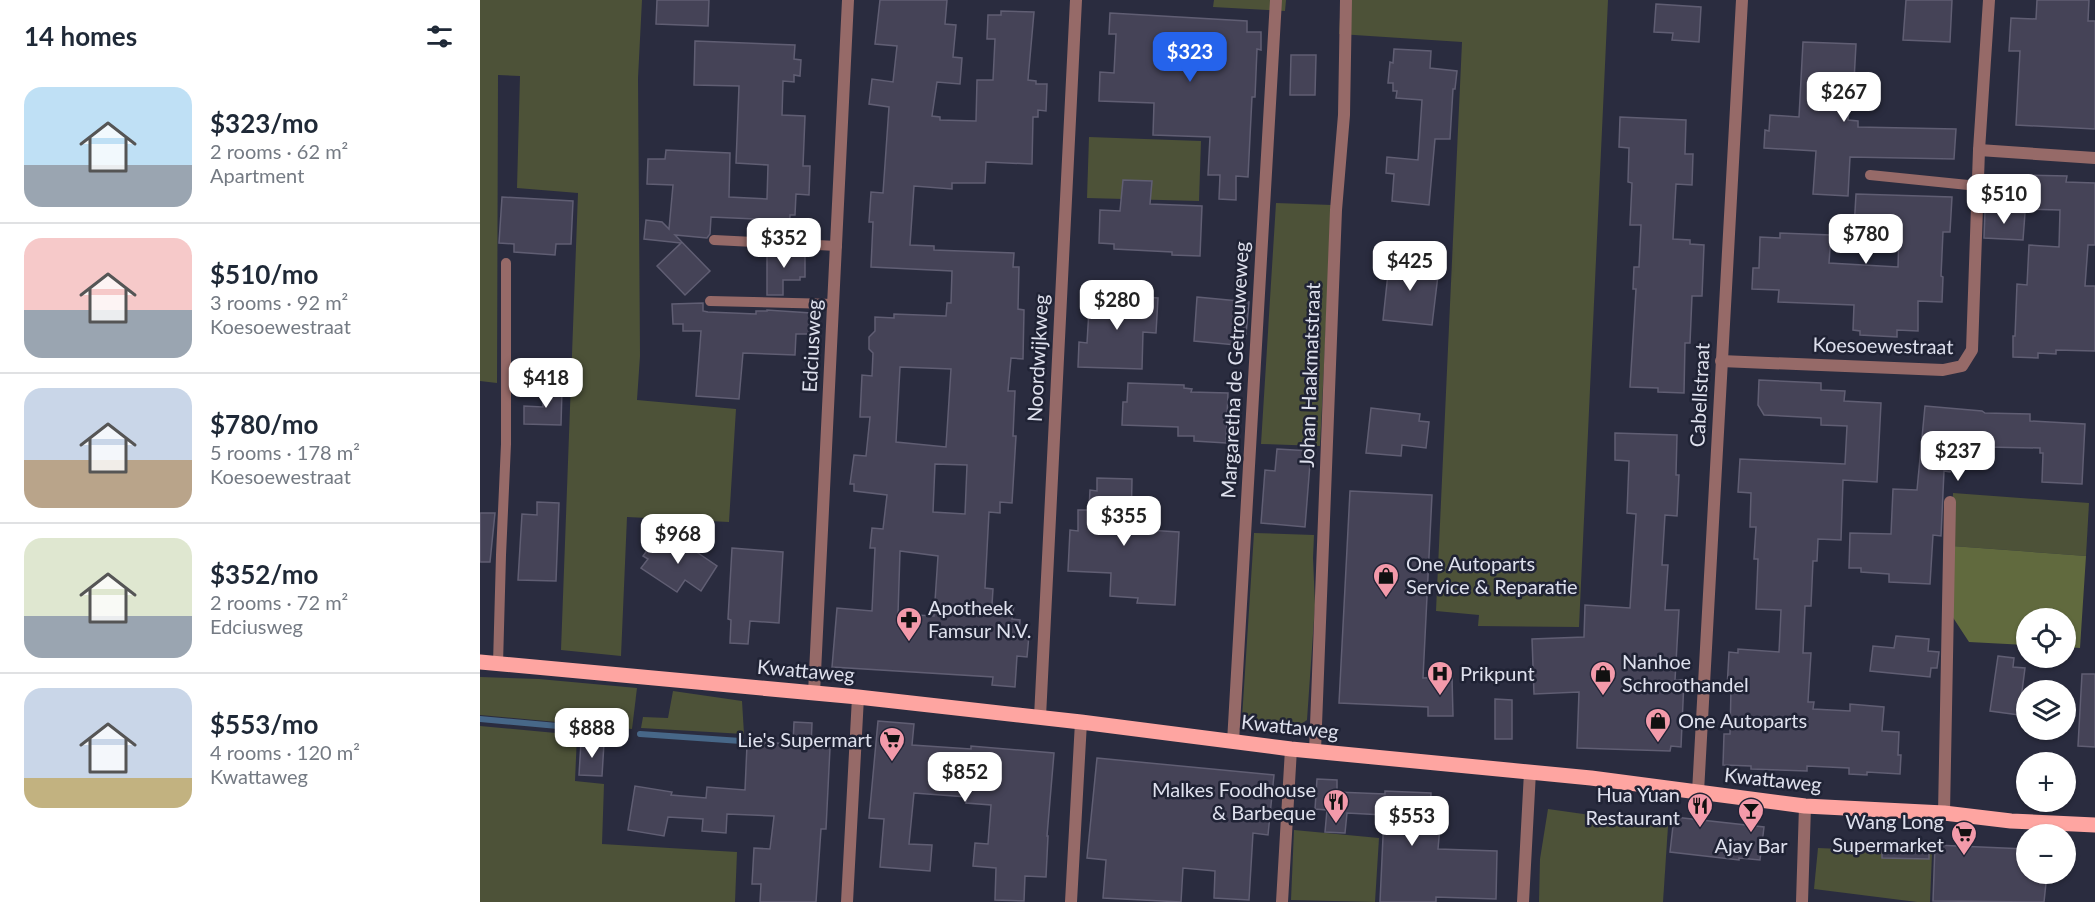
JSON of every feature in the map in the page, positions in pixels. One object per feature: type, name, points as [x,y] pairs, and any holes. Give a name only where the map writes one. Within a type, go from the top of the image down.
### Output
[{"type":"main road","name":"Kwattaweg","points":[[480,662],[858,697],[1082,722],[1291,749],[1591,778],[1805,806],[1944,813],[2011,821],[2095,825]]},
{"type":"street","name":"Edciusweg","points":[[814,693],[848,0]]},
{"type":"street","name":"Noordwijkweg","points":[[1040,717],[1076,0]]},
{"type":"street","name":"Margaretha de Getrouweweg","points":[[1233,742],[1276,0]]},
{"type":"street","name":"Johan Haakmatstraat","points":[[1315,751],[1336,210],[1344,115],[1346,0]]},
{"type":"street","name":"Cabellstraat","points":[[1698,792],[1742,0]]},
{"type":"street","name":"Koesoewestraat","points":[[1721,361],[1943,369],[1962,366],[1972,350],[1979,150],[1989,0]]},
{"type":"street","points":[[1979,150],[2095,158]]},
{"type":"street","points":[[1944,813],[1950,502]]},
{"type":"street","points":[[847,902],[858,697]]},
{"type":"street","points":[[1071,902],[1082,722]]},
{"type":"street","points":[[1282,902],[1291,749]]},
{"type":"street","points":[[1523,902],[1530,772]]},
{"type":"street","points":[[1802,902],[1805,806]]},
{"type":"lane","points":[[1870,175],[1978,186]]},
{"type":"lane","points":[[714,240],[837,246]]},
{"type":"lane","points":[[498,664],[506,444],[506,263]]},
{"type":"lane","points":[[710,301],[834,304]]},
{"type":"green space","points":[[480,0],[642,0],[638,78],[640,356],[637,400],[736,409],[729,522],[627,517],[621,656],[561,650],[578,193],[517,188],[520,76],[498,75],[497,383],[480,381]]},
{"type":"green space","points":[[1214,0],[1286,0],[1285,11],[1213,7]]},
{"type":"green space","points":[[1341,0],[1608,0],[1579,627],[1478,626],[1479,615],[1436,611],[1462,42],[1339,34]]},
{"type":"green space","points":[[1089,137],[1201,141],[1199,201],[1087,198]]},
{"type":"green space","points":[[1276,203],[1332,205],[1320,446],[1261,444]]},
{"type":"green space","points":[[1953,493],[2089,503],[2086,556],[1952,546]]},
{"type":"green space","points":[[1254,533],[1314,535],[1315,605],[1307,720],[1301,724],[1243,720],[1242,718]]},
{"type":"green space","points":[[1952,546],[2086,556],[2080,648],[2076,648],[2076,608],[2016,608],[2016,644],[1969,642],[1952,616]]},
{"type":"green space","points":[[480,677],[539,679],[637,688],[632,729],[480,715]]},
{"type":"green space","points":[[673,691],[742,701],[744,734],[641,728],[643,717],[668,718]]},
{"type":"green space","points":[[480,726],[577,735],[575,781],[604,784],[602,844],[737,852],[735,902],[480,902]]},
{"type":"green space","points":[[1548,809],[1668,826],[1663,902],[1539,902],[1540,859]]},
{"type":"green space","points":[[1294,830],[1379,838],[1375,902],[1291,900]]},
{"type":"green space","points":[[1818,848],[1932,853],[1930,902],[1814,889]]},
{"type":"building","points":[[657,0],[709,0],[708,26],[656,24]]},
{"type":"building","points":[[880,0],[947,0],[945,24],[956,25],[953,57],[962,58],[960,84],[937,82],[932,116],[940,117],[940,120],[976,121],[977,80],[993,80],[995,39],[987,39],[988,15],[1001,15],[1001,11],[1034,12],[1028,80],[1036,81],[1036,84],[1047,84],[1046,111],[1038,110],[1038,117],[1033,117],[1032,164],[986,162],[985,183],[952,183],[952,189],[914,186],[910,245],[934,246],[934,250],[1014,253],[1013,267],[1019,267],[1018,309],[1024,310],[1023,359],[1011,358],[1008,391],[1015,391],[1013,436],[1016,436],[1012,503],[1000,502],[1000,513],[989,512],[985,588],[993,589],[992,605],[1014,606],[1012,619],[1020,620],[1019,634],[1029,635],[1027,657],[1017,656],[1015,687],[992,685],[993,677],[832,667],[837,608],[872,611],[875,548],[870,548],[872,528],[883,529],[887,495],[854,491],[854,484],[850,484],[854,455],[866,456],[870,417],[860,417],[862,375],[872,376],[873,353],[869,349],[869,337],[875,331],[875,317],[894,318],[894,314],[946,316],[947,303],[951,303],[952,271],[871,267],[873,222],[869,222],[871,192],[883,193],[889,107],[869,104],[872,79],[893,82],[897,46],[875,44]],"holes":[[[900,367],[951,369],[946,447],[896,442]],[[935,464],[967,465],[965,514],[933,512]],[[900,551],[938,556],[934,616],[898,614]]]},
{"type":"building","points":[[1906,0],[1952,0],[1950,42],[1903,40]]},
{"type":"building","points":[[2037,0],[2089,0],[2088,21],[2095,21],[2095,129],[2016,125],[2020,51],[2009,51],[2011,18],[2036,19]]},
{"type":"building","points":[[1656,4],[1701,7],[1699,42],[1672,40],[1673,33],[1654,32]]},
{"type":"building","points":[[1110,13],[1247,21],[1247,32],[1261,32],[1261,50],[1257,49],[1255,97],[1252,97],[1248,177],[1236,176],[1236,200],[1219,199],[1220,175],[1208,175],[1210,137],[1153,135],[1154,103],[1099,101],[1100,72],[1114,73],[1116,34],[1109,34]]},
{"type":"building","points":[[695,41],[795,45],[794,59],[801,60],[800,76],[794,75],[794,82],[783,81],[782,115],[805,116],[803,166],[810,166],[809,195],[796,194],[795,215],[790,215],[789,236],[754,232],[755,219],[711,217],[710,234],[707,238],[675,235],[710,271],[685,295],[657,266],[681,243],[644,239],[646,220],[662,222],[669,229],[673,185],[647,184],[648,159],[665,159],[666,150],[730,153],[729,197],[767,199],[768,165],[736,163],[739,86],[694,85]]},
{"type":"building","points":[[1803,42],[1856,44],[1854,81],[1849,80],[1848,120],[1858,121],[1858,127],[1956,129],[1954,159],[1850,157],[1848,196],[1813,194],[1816,151],[1764,148],[1765,130],[1769,131],[1770,115],[1799,117]]},
{"type":"building","points":[[1394,49],[1431,51],[1430,68],[1457,71],[1455,89],[1453,89],[1450,139],[1435,139],[1429,205],[1392,201],[1394,174],[1386,173],[1387,157],[1418,160],[1422,100],[1396,98],[1397,91],[1393,91],[1393,83],[1388,83]]},
{"type":"building","points":[[1291,55],[1316,55],[1315,95],[1290,95]]},
{"type":"building","points":[[1620,117],[1686,120],[1685,154],[1693,154],[1692,185],[1676,184],[1673,239],[1690,240],[1690,244],[1704,245],[1702,296],[1692,296],[1690,343],[1685,343],[1684,393],[1658,392],[1658,388],[1630,387],[1636,289],[1633,289],[1634,267],[1639,267],[1641,225],[1630,225],[1632,183],[1628,182],[1629,148],[1619,147]]},
{"type":"building","points":[[2017,175],[2067,176],[2066,182],[2095,183],[2095,245],[2088,245],[2085,286],[2095,286],[2095,351],[2056,350],[2056,354],[2038,353],[2038,358],[2013,357],[2017,284],[2027,285],[2029,245],[2059,247],[2060,210],[2016,209]]},
{"type":"building","points":[[1123,180],[1152,181],[1150,204],[1202,206],[1200,256],[1114,249],[1114,244],[1099,243],[1100,210],[1120,211]]},
{"type":"building","points":[[1856,194],[1952,197],[1950,232],[1943,232],[1942,302],[1918,301],[1918,331],[1897,330],[1897,337],[1860,335],[1860,331],[1853,330],[1854,305],[1778,302],[1779,290],[1752,289],[1753,268],[1759,268],[1760,237],[1780,238],[1780,233],[1831,235],[1829,263],[1898,267],[1899,231],[1854,229]]},
{"type":"building","points":[[502,197],[573,201],[571,244],[556,244],[555,255],[514,252],[514,244],[499,243]]},
{"type":"building","points":[[1985,211],[2025,213],[2023,240],[1984,238]]},
{"type":"building","points":[[767,250],[805,252],[805,277],[800,277],[800,280],[783,280],[783,295],[767,295]]},
{"type":"building","points":[[1390,255],[1406,257],[1405,263],[1439,267],[1432,325],[1383,320]]},
{"type":"building","points":[[1090,293],[1158,298],[1156,333],[1143,332],[1142,369],[1078,367],[1079,342],[1087,343]]},
{"type":"building","points":[[1197,297],[1249,302],[1246,334],[1237,333],[1236,345],[1194,341]]},
{"type":"building","points":[[703,303],[703,311],[708,312],[756,314],[756,311],[767,310],[811,313],[810,334],[796,334],[795,355],[743,353],[739,399],[696,396],[701,331],[683,331],[683,324],[673,324],[672,304]]},
{"type":"building","points":[[1759,380],[1821,383],[1821,390],[1845,391],[1844,401],[1881,403],[1877,482],[1843,480],[1841,540],[1818,539],[1817,561],[1813,561],[1811,606],[1805,606],[1803,653],[1811,653],[1808,702],[1814,702],[1813,709],[1850,711],[1850,704],[1884,707],[1882,731],[1899,732],[1900,774],[1867,772],[1867,775],[1849,774],[1849,768],[1807,766],[1807,771],[1751,769],[1751,766],[1723,765],[1724,734],[1730,734],[1731,689],[1727,689],[1729,652],[1738,653],[1738,649],[1779,652],[1781,610],[1756,609],[1758,559],[1754,559],[1756,527],[1750,527],[1751,493],[1738,492],[1740,459],[1845,464],[1847,426],[1821,425],[1821,418],[1764,415],[1758,405]]},
{"type":"building","points":[[1128,383],[1184,385],[1184,388],[1192,389],[1191,392],[1228,393],[1226,443],[1194,441],[1194,436],[1178,436],[1178,427],[1122,425],[1123,402],[1127,402]]},
{"type":"building","points":[[543,388],[562,389],[561,425],[524,424],[524,406],[543,407]]},
{"type":"building","points":[[1925,406],[1985,413],[2030,414],[2030,421],[2085,424],[2082,484],[2042,482],[2043,453],[2040,453],[2040,448],[1986,447],[1985,469],[1951,468],[1950,472],[1944,471],[1941,536],[1933,535],[1930,584],[1889,582],[1889,574],[1861,572],[1861,568],[1849,568],[1850,533],[1891,534],[1893,489],[1917,490]]},
{"type":"building","points":[[1371,408],[1420,414],[1419,421],[1429,422],[1426,448],[1402,445],[1401,456],[1366,453]]},
{"type":"building","points":[[1615,433],[1677,435],[1676,475],[1679,475],[1677,516],[1665,515],[1662,565],[1668,565],[1665,610],[1679,610],[1675,680],[1684,680],[1681,747],[1671,746],[1670,751],[1577,748],[1579,692],[1534,694],[1532,639],[1584,637],[1585,605],[1630,608],[1636,514],[1627,513],[1629,461],[1615,460]]},
{"type":"building","points":[[1277,449],[1311,451],[1305,527],[1261,523],[1265,470],[1275,471]]},
{"type":"building","points":[[1097,478],[1132,479],[1131,529],[1179,532],[1175,605],[1137,603],[1138,598],[1110,596],[1111,573],[1068,571],[1070,530],[1078,531],[1078,510],[1089,510],[1090,490],[1097,491]]},
{"type":"building","name":"One Autoparts Service & Reparatie","points":[[1350,491],[1432,495],[1423,678],[1452,677],[1453,716],[1428,716],[1428,707],[1339,703]]},
{"type":"building","points":[[537,502],[559,503],[556,581],[518,580],[522,514],[537,515]]},
{"type":"building","points":[[480,513],[495,513],[490,562],[480,562]]},
{"type":"building","points":[[673,536],[717,566],[701,591],[685,580],[677,592],[641,568],[648,559],[643,556],[653,542],[664,549]]},
{"type":"building","points":[[732,548],[783,552],[779,623],[750,621],[748,644],[730,643],[731,620],[728,619]]},
{"type":"building","points":[[1896,636],[1929,639],[1928,651],[1939,652],[1937,668],[1931,668],[1930,677],[1870,671],[1873,646],[1894,648]]},
{"type":"building","points":[[1998,656],[2014,658],[2013,667],[2025,668],[2023,680],[2016,680],[2016,715],[1990,711]]},
{"type":"building","points":[[2082,674],[2095,674],[2095,747],[2078,746]]},
{"type":"building","points":[[1495,699],[1512,700],[1512,739],[1495,739]]},
{"type":"building","points":[[878,721],[914,724],[912,745],[971,749],[971,746],[1054,753],[1046,877],[1025,876],[1024,901],[995,900],[996,868],[973,866],[975,843],[988,844],[991,805],[966,803],[967,797],[914,793],[909,844],[932,845],[930,871],[880,867],[884,819],[869,818]]},
{"type":"building","points":[[794,722],[812,723],[811,747],[830,748],[826,829],[821,829],[816,902],[760,902],[761,884],[752,884],[754,848],[770,849],[774,816],[727,814],[726,833],[702,831],[703,819],[668,817],[664,836],[628,830],[635,786],[672,792],[671,795],[706,798],[707,787],[745,790],[747,745],[755,746],[756,742],[793,744]]},
{"type":"building","points":[[581,742],[604,743],[602,776],[579,775]]},
{"type":"building","points":[[1097,758],[1274,775],[1268,835],[1253,833],[1249,900],[1214,898],[1215,871],[1183,868],[1181,902],[1103,898],[1106,860],[1087,858]]},
{"type":"building","points":[[1317,779],[1337,780],[1337,792],[1431,793],[1430,826],[1440,826],[1438,849],[1497,851],[1496,899],[1436,897],[1436,902],[1380,902],[1384,815],[1347,813],[1345,833],[1325,832],[1327,810],[1315,809]]},
{"type":"building","points":[[1674,817],[1764,827],[1760,860],[1739,858],[1739,860],[1670,852]]},
{"type":"building","points":[[1882,841],[1929,843],[1929,859],[1882,858]]},
{"type":"building","points":[[1935,845],[2016,849],[2016,884],[2046,884],[2044,902],[1933,901]]},
{"type":"waterway","points":[[480,719],[624,732]]},
{"type":"waterway","points":[[640,734],[741,741]]},
{"type":"place","name":"One Autoparts Service & Reparatie","points":[[1386,599]]},
{"type":"place","name":"Apotheek Famsur N.V.","points":[[909,643]]},
{"type":"place","name":"Prikpunt","points":[[1440,697]]},
{"type":"place","name":"Nanhoe Schroothandel","points":[[1603,697]]},
{"type":"place","name":"One Autoparts","points":[[1658,744]]},
{"type":"place","name":"Lie's Supermart","points":[[892,763]]},
{"type":"place","name":"Malkes Foodhouse & Barbeque","points":[[1336,825]]},
{"type":"place","name":"Hua Yuan Restaurant","points":[[1700,829]]},
{"type":"place","name":"Ajay Bar","points":[[1751,834]]},
{"type":"place","name":"Wang Long Supermarket","points":[[1964,857]]}]
